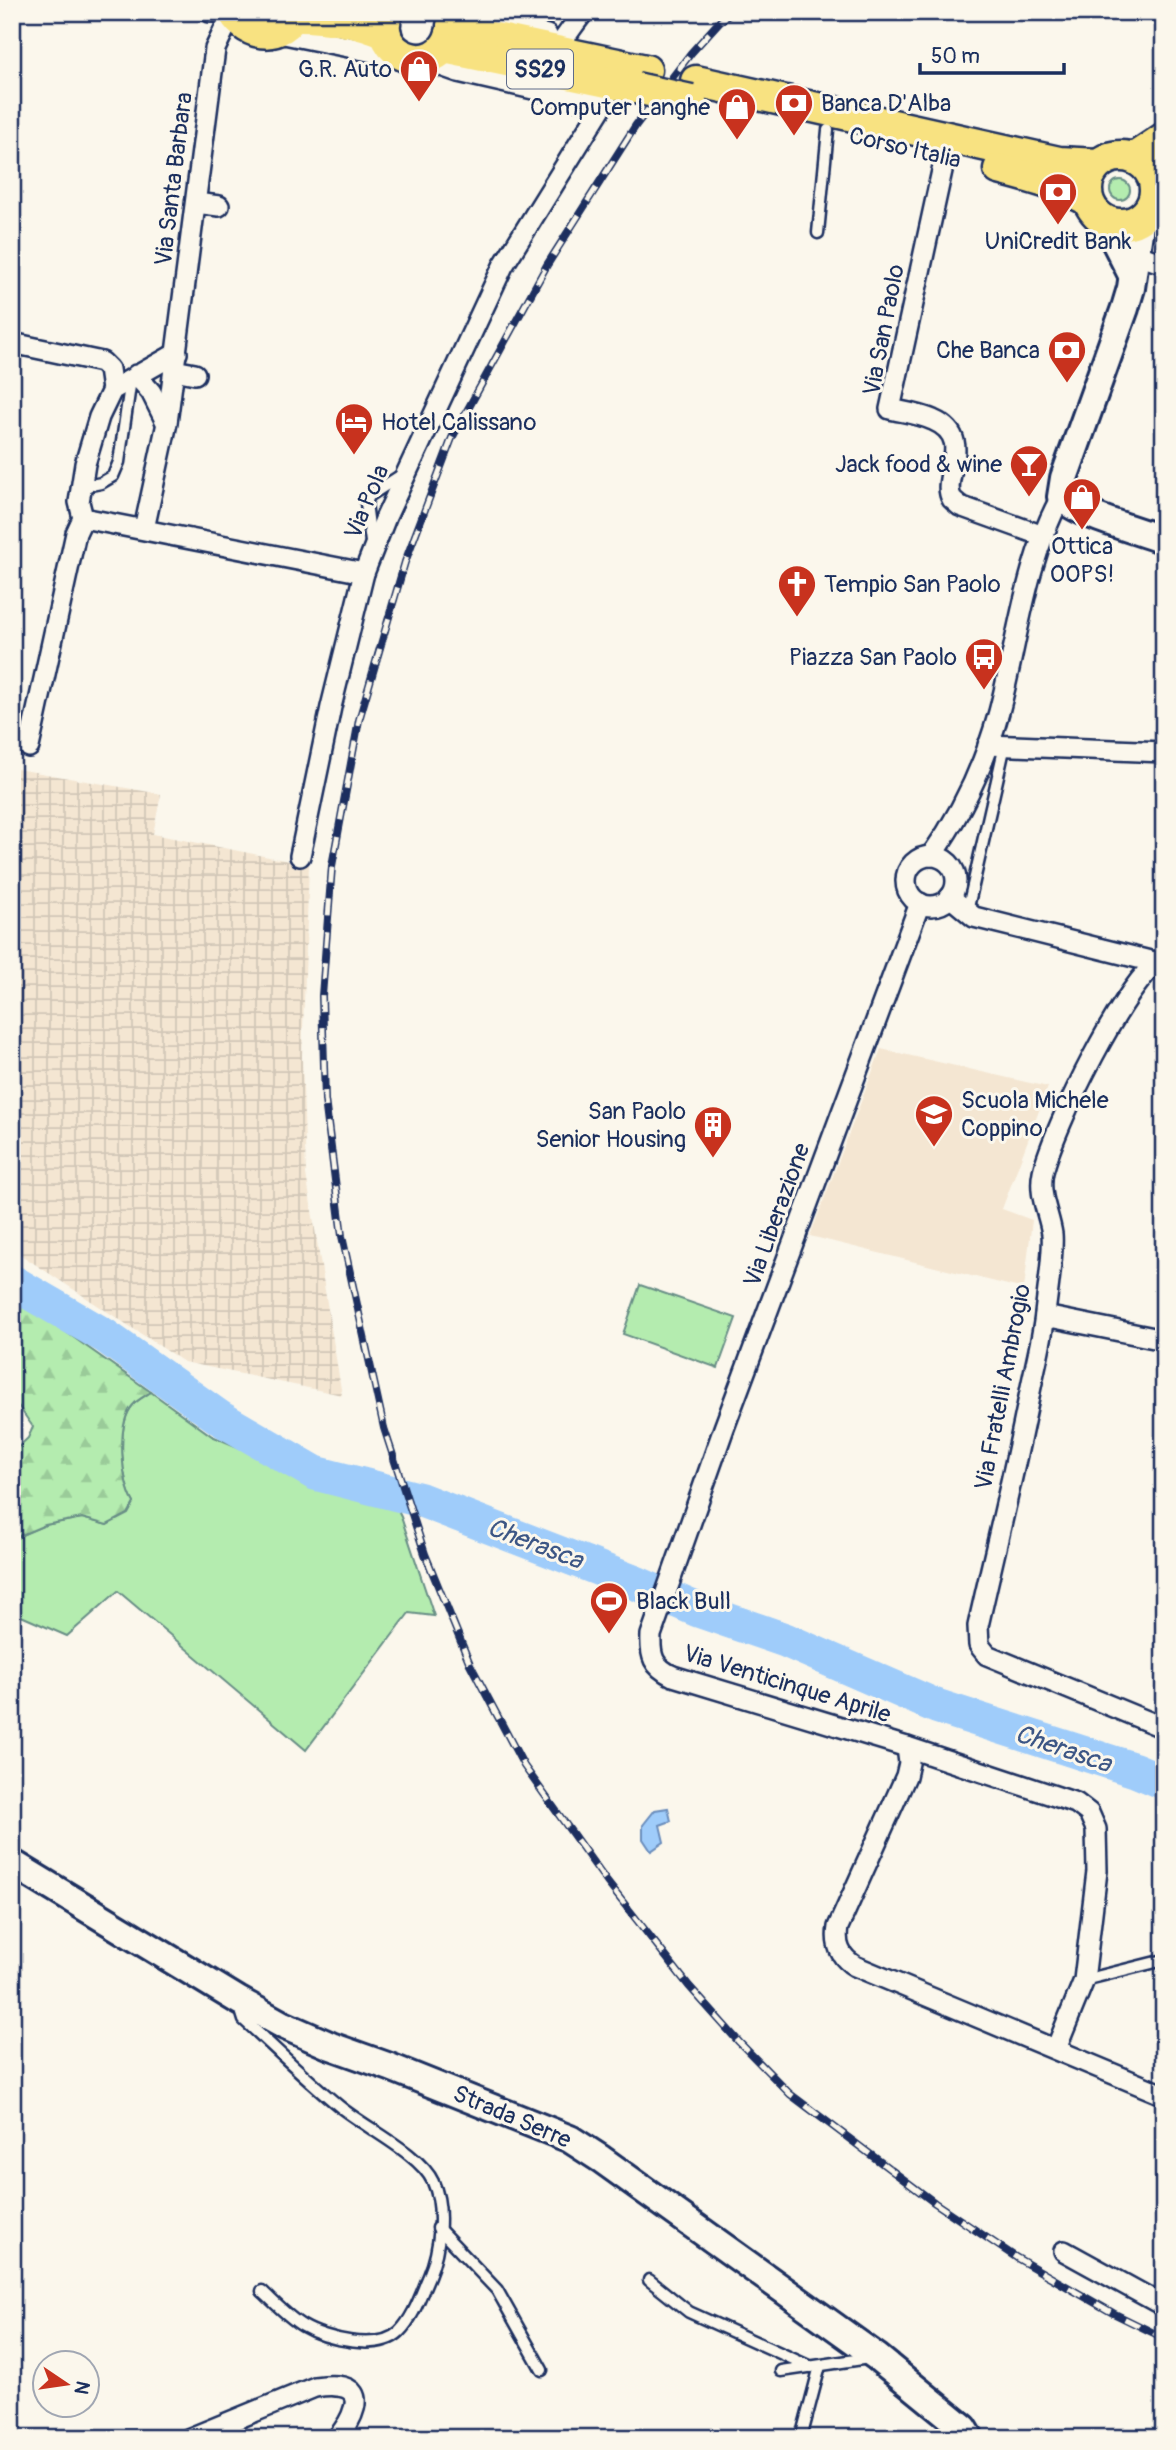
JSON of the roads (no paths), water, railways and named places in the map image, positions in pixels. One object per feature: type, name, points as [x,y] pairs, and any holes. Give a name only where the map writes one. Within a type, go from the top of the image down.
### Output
[{"type":"main road","name":"SS29","points":[[225,14],[256,32],[306,17],[370,27],[387,23],[390,45],[399,54],[440,36],[481,36],[566,43],[624,87]]},
{"type":"main road","name":"SS29","points":[[440,36],[527,66],[624,87]]},
{"type":"main road","name":"Corso Italia","points":[[624,87],[694,91],[1059,162],[1098,164]]},
{"type":"main road","name":"Corso Italia","points":[[694,91],[828,130],[1034,177],[1067,189],[1096,210]]},
{"type":"main road","name":"SS29","points":[[1098,164],[1115,156],[1134,158],[1164,138]]},
{"type":"main road","points":[[1134,158],[1159,177],[1153,202],[1141,218],[1125,308],[1064,478],[1061,497],[1080,510],[1164,540]]},
{"type":"main road","points":[[1098,164],[1088,180],[1096,210],[1133,263]]},
{"type":"main road","name":"SS29","points":[[1096,210],[1123,224],[1141,218]]},
{"type":"main road","name":"Strada Serre","points":[[12,1863],[283,2025],[570,2140],[601,2159],[877,2357],[964,2428],[970,2438]]},
{"type":"street","points":[[527,66],[566,43],[583,12]]},
{"type":"street","name":"Via Santa Barbara","points":[[144,529],[167,423],[215,49],[225,28],[225,14]]},
{"type":"street","points":[[288,21],[440,36],[441,66],[458,72],[624,87]]},
{"type":"street","name":"Via Pola","points":[[300,856],[331,707],[364,573],[406,472],[503,266],[624,87]]},
{"type":"street","name":"Via San Paolo","points":[[945,157],[890,409],[933,419],[950,431],[955,447],[950,492],[952,499],[960,506],[1043,536]]},
{"type":"street","points":[[196,203],[219,206]]},
{"type":"street","points":[[1133,263],[1164,264]]},
{"type":"street","points":[[12,343],[102,362],[109,369],[112,390]]},
{"type":"street","points":[[29,747],[76,533],[82,517],[79,502],[81,487],[99,417],[112,390],[134,376],[176,362],[195,373]]},
{"type":"street","points":[[134,376],[151,392],[167,423]]},
{"type":"street","points":[[955,902],[939,905],[920,903],[908,890],[907,876],[913,864],[930,856],[944,838],[997,745],[999,712],[1018,625],[1043,536],[1061,497]]},
{"type":"street","points":[[82,517],[364,573]]},
{"type":"street","points":[[997,745],[1164,752]]},
{"type":"street","points":[[950,865],[969,792]]},
{"type":"street","points":[[930,856],[942,859],[950,865],[956,879],[955,902],[974,917],[1159,960]]},
{"type":"street","name":"Via Liberazione","points":[[683,1545],[920,903]]},
{"type":"street","name":"Via Fratelli Ambrogio","points":[[1159,960],[1096,1048],[1043,1173],[1041,1193],[1052,1236],[1045,1316],[1020,1445],[978,1626],[979,1645],[987,1655],[1008,1666],[1164,1728]]},
{"type":"street","points":[[1045,1316],[1164,1340]]},
{"type":"street","name":"Via Venticinque Aprile","points":[[683,1545],[651,1635],[650,1649],[661,1671],[907,1747],[1076,1803],[1089,1813],[1096,1829],[1097,1871],[1084,1980],[1056,2049]]},
{"type":"street","name":"Via Venticinque Aprile","points":[[907,1747],[909,1763],[906,1776],[838,1927],[841,1954],[855,1966],[1164,2095]]},
{"type":"street","points":[[1064,2251],[1164,2306]]},
{"type":"street","points":[[190,2438],[315,2387],[336,2385],[352,2392],[354,2399],[350,2423],[337,2438]]},
{"type":"lane","points":[[818,233],[828,130]]},
{"type":"lane","points":[[81,487],[101,483],[113,477],[119,462],[134,376]]},
{"type":"lane","points":[[955,902],[969,903],[997,745]]},
{"type":"lane","points":[[1084,1980],[1164,1960]]},
{"type":"lane","points":[[238,2000],[244,2020],[323,2092],[424,2168],[435,2185],[438,2200],[434,2262],[415,2307],[397,2334],[368,2342],[316,2333],[300,2324],[262,2291]]},
{"type":"lane","points":[[438,2228],[497,2290],[542,2370]]},
{"type":"lane","points":[[649,2280],[674,2303],[689,2312],[816,2366]]},
{"type":"lane","points":[[781,2371],[877,2357]]},
{"type":"lane","points":[[801,2438],[816,2366]]},
{"type":"water","points":[[668,1808],[671,1821],[660,1825],[664,1842],[651,1851],[643,1839],[643,1825],[655,1810]]},
{"type":"waterway","name":"Cherasca","points":[[12,1282],[105,1336],[220,1418],[315,1473],[421,1500],[636,1583],[698,1610],[785,1640],[936,1706],[1135,1770],[1164,1782]]},
{"type":"railway","points":[[733,12],[720,21],[691,53],[636,125],[547,265],[452,438],[405,562],[359,720],[332,866],[322,996],[325,1100],[342,1236],[384,1428],[425,1554],[470,1664],[524,1766],[607,1882],[689,1986],[790,2094],[935,2203],[1017,2258],[1113,2313],[1164,2338]]},
{"type":"place","name":"G.R. Auto","points":[[419,103]]},
{"type":"place","name":"Banca D'Alba","points":[[794,137]]},
{"type":"place","name":"Computer Langhe","points":[[737,141]]},
{"type":"place","name":"UniCredit Bank","points":[[1058,226]]},
{"type":"place","name":"Che Banca","points":[[1067,384]]},
{"type":"place","name":"Hotel Calissano","points":[[354,456]]},
{"type":"place","name":"Jack food & wine","points":[[1029,498]]},
{"type":"place","name":"Ottica OOPS!","points":[[1082,531]]},
{"type":"place","name":"Tempio San Paolo","points":[[797,618]]},
{"type":"place","name":"Piazza San Paolo","points":[[984,691]]},
{"type":"place","name":"Scuola Michele Coppino","points":[[934,1148]]},
{"type":"place","name":"San Paolo Senior Housing","points":[[713,1159]]},
{"type":"place","name":"Black Bull","points":[[609,1635]]}]
